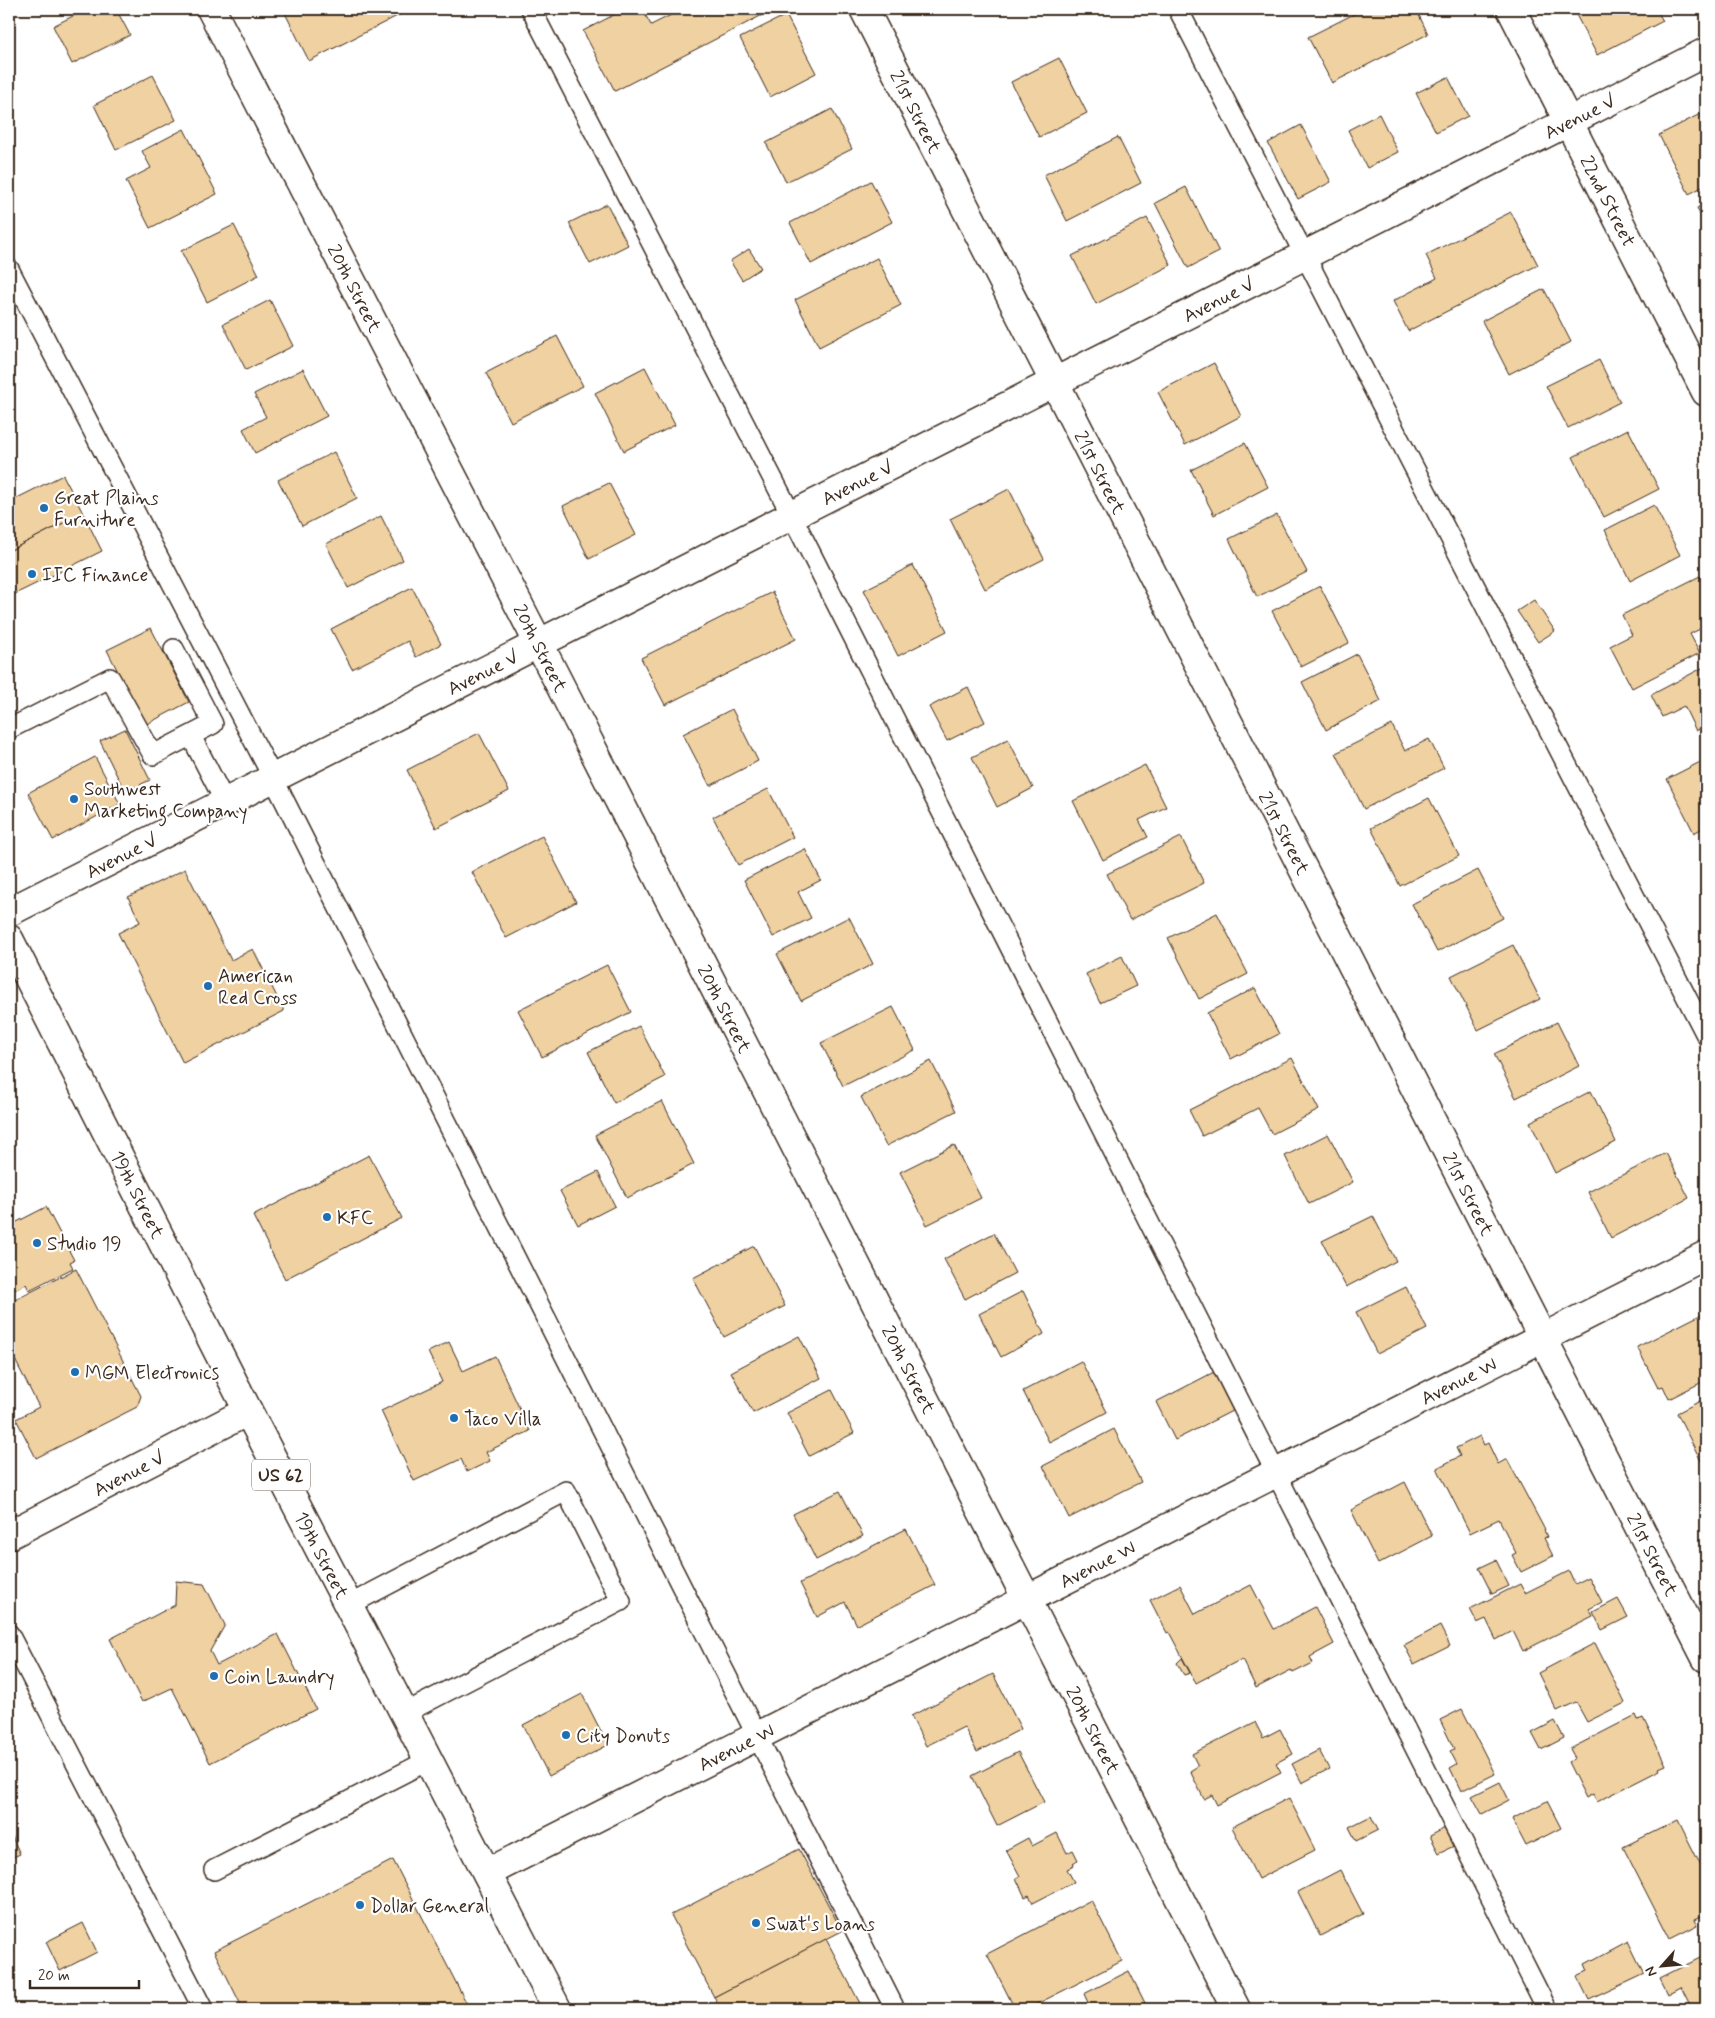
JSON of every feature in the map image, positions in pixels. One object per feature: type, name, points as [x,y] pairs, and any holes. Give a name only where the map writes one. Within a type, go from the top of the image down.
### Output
[{"type":"street","name":"20th Street","points":[[211,9],[539,644],[1236,2009]]},
{"type":"street","name":"21st Street","points":[[864,9],[1706,1658]]},
{"type":"street","name":"22nd Street","points":[[1511,9],[1706,392]]},
{"type":"street","name":"Avenue V","points":[[9,912],[1706,52]]},
{"type":"street","name":"19th Street","points":[[9,939],[248,1411],[557,2009]]},
{"type":"street","name":"Avenue W","points":[[487,1873],[1706,1255]]},
{"type":"street","name":"Avenue V","points":[[9,1535],[248,1411]]},
{"type":"lane","points":[[531,9],[792,516],[1547,2009]]},
{"type":"lane","points":[[1178,9],[1706,1034]]},
{"type":"lane","points":[[9,270],[273,778],[895,2009]]},
{"type":"lane","points":[[9,729],[110,678],[152,755],[213,724],[174,649]]},
{"type":"lane","points":[[191,736],[225,802]]},
{"type":"lane","points":[[349,1606],[566,1491],[621,1601],[405,1713]]},
{"type":"lane","points":[[9,1634],[203,2009]]},
{"type":"lane","points":[[214,1870],[429,1760]]},
{"type":"building","points":[[87,9],[116,9],[130,35],[72,64],[53,26]]},
{"type":"building","points":[[283,9],[399,9],[401,14],[309,61]]},
{"type":"building","points":[[625,9],[642,9],[651,25],[683,9],[774,9],[615,91],[583,31]]},
{"type":"building","points":[[1364,9],[1416,9],[1428,34],[1332,83],[1308,37]]},
{"type":"building","points":[[1573,9],[1656,9],[1663,21],[1597,55]]},
{"type":"building","points":[[786,15],[816,73],[770,97],[740,38]]},
{"type":"building","points":[[1059,58],[1087,113],[1039,137],[1011,82]]},
{"type":"building","points":[[153,75],[176,120],[116,150],[94,105]]},
{"type":"building","points":[[1448,77],[1468,116],[1436,132],[1416,93]]},
{"type":"building","points":[[832,109],[852,149],[786,182],[766,143]]},
{"type":"building","points":[[1706,111],[1706,185],[1689,194],[1659,135]]},
{"type":"building","points":[[1379,114],[1398,152],[1367,168],[1348,130]]},
{"type":"building","points":[[1301,125],[1331,182],[1298,199],[1268,143]]},
{"type":"building","points":[[184,129],[217,194],[150,228],[126,181],[151,168],[142,151]]},
{"type":"building","points":[[1118,137],[1141,183],[1067,221],[1044,175]]},
{"type":"building","points":[[871,181],[892,222],[811,264],[790,223]]},
{"type":"building","points":[[1186,187],[1219,252],[1188,268],[1155,203]]},
{"type":"building","points":[[1706,203],[1706,227],[1697,208]]},
{"type":"building","points":[[607,204],[628,245],[590,264],[569,223]]},
{"type":"building","points":[[1511,212],[1538,265],[1408,331],[1393,301],[1437,278],[1426,255]]},
{"type":"building","points":[[1147,218],[1171,265],[1096,304],[1072,256]]},
{"type":"building","points":[[234,225],[259,275],[207,302],[181,251]]},
{"type":"building","points":[[749,249],[761,268],[742,280],[730,261]]},
{"type":"building","points":[[877,258],[901,305],[819,347],[795,300]]},
{"type":"building","points":[[1544,289],[1571,342],[1509,374],[1482,321]]},
{"type":"building","points":[[270,300],[293,346],[246,370],[223,324]]},
{"type":"building","points":[[557,336],[583,386],[511,422],[486,373]]},
{"type":"building","points":[[1599,360],[1620,402],[1568,428],[1546,386]]},
{"type":"building","points":[[1214,363],[1241,416],[1185,445],[1158,392]]},
{"type":"building","points":[[645,367],[675,425],[624,451],[595,393]]},
{"type":"building","points":[[303,369],[327,416],[255,453],[243,429],[266,417],[254,394]]},
{"type":"building","points":[[1628,429],[1659,489],[1604,517],[1573,457]]},
{"type":"building","points":[[1245,443],[1268,487],[1214,515],[1191,470]]},
{"type":"building","points":[[334,452],[357,498],[302,526],[278,480]]},
{"type":"building","name":"Great Plains Furniture","points":[[63,475],[83,513],[9,551],[9,502]]},
{"type":"building","points":[[609,483],[636,535],[589,559],[563,506]]},
{"type":"building","points":[[1009,489],[1044,559],[985,589],[950,519]]},
{"type":"building","points":[[1654,505],[1680,555],[1630,581],[1605,530]]},
{"type":"building","name":"IIC Finance","points":[[83,513],[102,551],[9,597],[9,551]]},
{"type":"building","points":[[1277,515],[1307,572],[1257,597],[1229,539]]},
{"type":"building","points":[[381,516],[403,560],[348,588],[326,544]]},
{"type":"building","points":[[913,565],[947,631],[898,656],[864,590]]},
{"type":"building","points":[[1700,576],[1706,588],[1706,626],[1690,634],[1700,653],[1632,688],[1610,646],[1632,635],[1622,615]]},
{"type":"building","points":[[1320,586],[1349,643],[1301,667],[1272,611]]},
{"type":"building","points":[[412,587],[441,644],[416,657],[408,641],[352,669],[331,629]]},
{"type":"building","points":[[772,592],[796,639],[665,705],[641,658]]},
{"type":"building","points":[[1534,600],[1555,631],[1538,642],[1517,611]]},
{"type":"building","points":[[151,628],[189,702],[145,725],[107,650]]},
{"type":"building","points":[[1357,654],[1381,701],[1326,730],[1302,682]]},
{"type":"building","points":[[1706,666],[1706,725],[1696,731],[1684,706],[1662,717],[1651,695]]},
{"type":"building","points":[[968,687],[985,722],[947,741],[929,707]]},
{"type":"building","points":[[732,709],[758,761],[710,786],[683,734]]},
{"type":"building","points":[[1392,725],[1405,751],[1429,739],[1444,768],[1364,809],[1336,753]]},
{"type":"building","points":[[125,729],[150,780],[125,792],[100,741]]},
{"type":"building","points":[[479,733],[509,791],[436,828],[407,770]]},
{"type":"building","points":[[1008,739],[1033,788],[997,807],[972,757]]},
{"type":"building","name":"Southwest Marketing Company","points":[[95,757],[120,804],[53,840],[28,793]]},
{"type":"building","points":[[1706,759],[1706,826],[1694,833],[1667,779]]},
{"type":"building","points":[[1145,765],[1166,807],[1139,820],[1148,837],[1103,860],[1073,801]]},
{"type":"building","points":[[768,789],[793,837],[738,865],[713,817]]},
{"type":"building","points":[[1429,798],[1459,856],[1400,886],[1371,828]]},
{"type":"building","points":[[542,836],[576,902],[506,938],[472,872]]},
{"type":"building","points":[[1181,837],[1204,883],[1130,920],[1107,874]]},
{"type":"building","points":[[805,849],[821,880],[798,892],[811,918],[773,937],[744,880]]},
{"type":"building","name":"American Red Cross","points":[[185,869],[231,960],[253,949],[284,1011],[183,1063],[118,933],[140,922],[128,897]]},
{"type":"building","points":[[1478,870],[1503,918],[1437,952],[1412,904]]},
{"type":"building","points":[[1217,913],[1248,974],[1199,999],[1168,938]]},
{"type":"building","points":[[849,917],[873,964],[801,1001],[777,954]]},
{"type":"building","points":[[1513,945],[1540,999],[1478,1030],[1451,976]]},
{"type":"building","points":[[1122,956],[1136,986],[1100,1003],[1086,974]]},
{"type":"building","points":[[607,965],[631,1012],[542,1057],[518,1010]]},
{"type":"building","points":[[1255,988],[1279,1034],[1231,1059],[1207,1013]]},
{"type":"building","points":[[893,1007],[915,1050],[843,1086],[821,1043]]},
{"type":"building","points":[[1557,1022],[1579,1066],[1516,1098],[1494,1054]]},
{"type":"building","points":[[639,1026],[665,1077],[614,1103],[588,1052]]},
{"type":"building","points":[[1292,1058],[1319,1110],[1272,1134],[1258,1108],[1202,1136],[1189,1110]]},
{"type":"building","points":[[931,1061],[956,1111],[886,1146],[861,1097]]},
{"type":"building","points":[[1591,1091],[1616,1142],[1555,1173],[1530,1122]]},
{"type":"building","points":[[662,1101],[694,1164],[627,1198],[595,1135]]},
{"type":"building","points":[[1328,1134],[1353,1182],[1309,1204],[1285,1156]]},
{"type":"building","points":[[954,1145],[981,1198],[927,1225],[900,1172]]},
{"type":"building","points":[[1666,1153],[1689,1198],[1611,1238],[1588,1192]]},
{"type":"building","name":"KFC","points":[[369,1155],[402,1218],[285,1279],[253,1216]]},
{"type":"building","points":[[598,1172],[615,1206],[578,1225],[560,1191]]},
{"type":"building","name":"Studio 19","points":[[46,1207],[74,1260],[70,1262],[73,1268],[29,1290],[26,1284],[9,1293],[9,1226]]},
{"type":"building","points":[[1373,1216],[1396,1261],[1346,1287],[1322,1241]]},
{"type":"building","points":[[994,1233],[1015,1273],[965,1299],[944,1259]]},
{"type":"building","points":[[754,1246],[785,1306],[724,1337],[693,1278]]},
{"type":"building","name":"MGM Electronics","points":[[76,1269],[141,1396],[137,1407],[36,1458],[16,1419],[39,1407],[9,1348],[9,1303]]},
{"type":"building","points":[[1406,1287],[1427,1329],[1377,1354],[1356,1312]]},
{"type":"building","points":[[1023,1291],[1044,1334],[1001,1357],[979,1314]]},
{"type":"building","points":[[1706,1312],[1706,1380],[1669,1399],[1663,1386],[1658,1388],[1637,1347]]},
{"type":"building","points":[[799,1336],[821,1378],[753,1413],[731,1372]]},
{"type":"building","name":"Taco Villa","points":[[449,1342],[463,1371],[495,1356],[530,1431],[486,1452],[490,1461],[467,1472],[461,1459],[414,1481],[381,1411],[442,1382],[428,1352]]},
{"type":"building","points":[[1081,1361],[1107,1412],[1049,1442],[1023,1391]]},
{"type":"building","points":[[1214,1372],[1234,1410],[1175,1440],[1156,1402]]},
{"type":"building","points":[[832,1390],[854,1433],[809,1456],[787,1413]]},
{"type":"building","points":[[1706,1398],[1706,1459],[1701,1461],[1677,1413]]},
{"type":"building","points":[[1114,1429],[1141,1482],[1069,1518],[1043,1466]]},
{"type":"building","points":[[1480,1436],[1484,1445],[1488,1443],[1498,1464],[1507,1459],[1545,1530],[1547,1537],[1544,1538],[1553,1556],[1521,1572],[1512,1555],[1516,1553],[1499,1519],[1470,1533],[1437,1468],[1460,1456],[1456,1448]]},
{"type":"building","points":[[1405,1482],[1432,1536],[1378,1564],[1351,1510]]},
{"type":"building","points":[[840,1491],[863,1536],[816,1560],[793,1514]]},
{"type":"building","points":[[906,1529],[935,1585],[857,1625],[845,1602],[817,1617],[800,1583]]},
{"type":"building","points":[[1496,1560],[1509,1586],[1492,1594],[1479,1568]]},
{"type":"building","points":[[1569,1571],[1575,1584],[1589,1577],[1602,1602],[1589,1609],[1593,1616],[1523,1651],[1513,1631],[1496,1640],[1486,1619],[1477,1623],[1470,1609],[1520,1584],[1525,1593]]},
{"type":"building","name":"Coin Laundry","points":[[176,1581],[204,1584],[225,1625],[210,1651],[217,1665],[278,1634],[316,1709],[210,1763],[172,1688],[142,1702],[110,1639],[175,1605]]},
{"type":"building","points":[[1180,1585],[1195,1614],[1251,1585],[1274,1629],[1315,1607],[1334,1644],[1310,1657],[1313,1663],[1293,1673],[1291,1670],[1256,1688],[1242,1659],[1196,1683],[1150,1600]]},
{"type":"building","points":[[1618,1599],[1628,1617],[1602,1630],[1593,1612]]},
{"type":"building","points":[[1440,1626],[1450,1646],[1414,1664],[1404,1645]]},
{"type":"building","points":[[1595,1643],[1625,1703],[1587,1722],[1576,1702],[1557,1711],[1538,1673]]},
{"type":"building","points":[[1182,1658],[1190,1673],[1184,1675],[1177,1663]]},
{"type":"building","points":[[993,1674],[1021,1729],[977,1752],[964,1727],[926,1746],[911,1716]]},
{"type":"building","name":"City Donuts","points":[[582,1694],[608,1745],[549,1776],[523,1725]]},
{"type":"building","points":[[1462,1709],[1495,1774],[1461,1791],[1450,1768],[1457,1764],[1450,1751],[1454,1749],[1440,1720]]},
{"type":"building","points":[[1636,1715],[1638,1720],[1643,1718],[1666,1765],[1659,1768],[1660,1770],[1597,1802],[1593,1794],[1586,1798],[1568,1762],[1575,1758],[1570,1749]]},
{"type":"building","points":[[1555,1721],[1564,1738],[1541,1750],[1532,1733]]},
{"type":"building","points":[[1255,1722],[1263,1738],[1280,1729],[1293,1754],[1276,1763],[1281,1772],[1217,1805],[1212,1795],[1204,1799],[1190,1771],[1198,1766],[1192,1754]]},
{"type":"building","points":[[1319,1750],[1329,1769],[1302,1783],[1292,1764]]},
{"type":"building","points":[[1018,1752],[1044,1802],[997,1826],[972,1776]]},
{"type":"building","points":[[1500,1782],[1509,1800],[1482,1814],[1472,1796]]},
{"type":"building","points":[[1289,1798],[1315,1850],[1258,1879],[1232,1827]]},
{"type":"building","points":[[1547,1801],[1561,1828],[1526,1846],[1512,1819]]},
{"type":"building","points":[[1371,1816],[1378,1830],[1356,1841],[1349,1827]]},
{"type":"building","points":[[1678,1820],[1706,1876],[1706,1914],[1695,1919],[1698,1925],[1670,1939],[1623,1847]]},
{"type":"building","points":[[1445,1828],[1454,1846],[1439,1853],[1430,1836]]},
{"type":"building","points":[[9,1830],[20,1854],[9,1859]]},
{"type":"building","points":[[1057,1833],[1067,1853],[1073,1850],[1078,1860],[1073,1863],[1074,1866],[1067,1869],[1074,1882],[1033,1903],[1029,1895],[1025,1897],[1016,1878],[1020,1876],[1006,1850],[1028,1838],[1032,1846]]},
{"type":"building","name":"Swat's Loans","points":[[799,1849],[842,1931],[714,1997],[671,1915]]},
{"type":"building","name":"Dollar General","points":[[393,1860],[467,2004],[456,2009],[243,2009],[214,1951]]},
{"type":"building","points":[[1340,1870],[1363,1914],[1320,1936],[1298,1892]]},
{"type":"building","points":[[1091,1900],[1122,1961],[1027,2009],[1015,2009],[987,1954]]},
{"type":"building","points":[[83,1923],[97,1952],[60,1971],[46,1942]]},
{"type":"building","points":[[826,1939],[863,2009],[720,2009],[714,1997]]},
{"type":"building","points":[[1628,1941],[1644,1974],[1589,2000],[1577,1976],[1588,1971],[1585,1964]]},
{"type":"building","points":[[1706,1955],[1706,2009],[1692,2009],[1681,1987],[1668,1994],[1660,1978]]},
{"type":"building","points":[[1129,1971],[1148,2009],[1091,2009],[1084,1994]]},
{"type":"place","name":"Great Plains Furniture","points":[[44,508]]},
{"type":"place","name":"IIC Finance","points":[[32,574]]},
{"type":"place","name":"Southwest Marketing Company","points":[[74,799]]},
{"type":"place","name":"American Red Cross","points":[[208,986]]},
{"type":"place","name":"KFC","points":[[327,1217]]},
{"type":"place","name":"Studio 19","points":[[37,1243]]},
{"type":"place","name":"MGM Electronics","points":[[75,1372]]},
{"type":"place","name":"Taco Villa","points":[[454,1418]]},
{"type":"place","name":"Coin Laundry","points":[[214,1676]]},
{"type":"place","name":"City Donuts","points":[[566,1735]]},
{"type":"place","name":"Dollar General","points":[[360,1905]]},
{"type":"place","name":"Swat's Loans","points":[[756,1923]]}]
